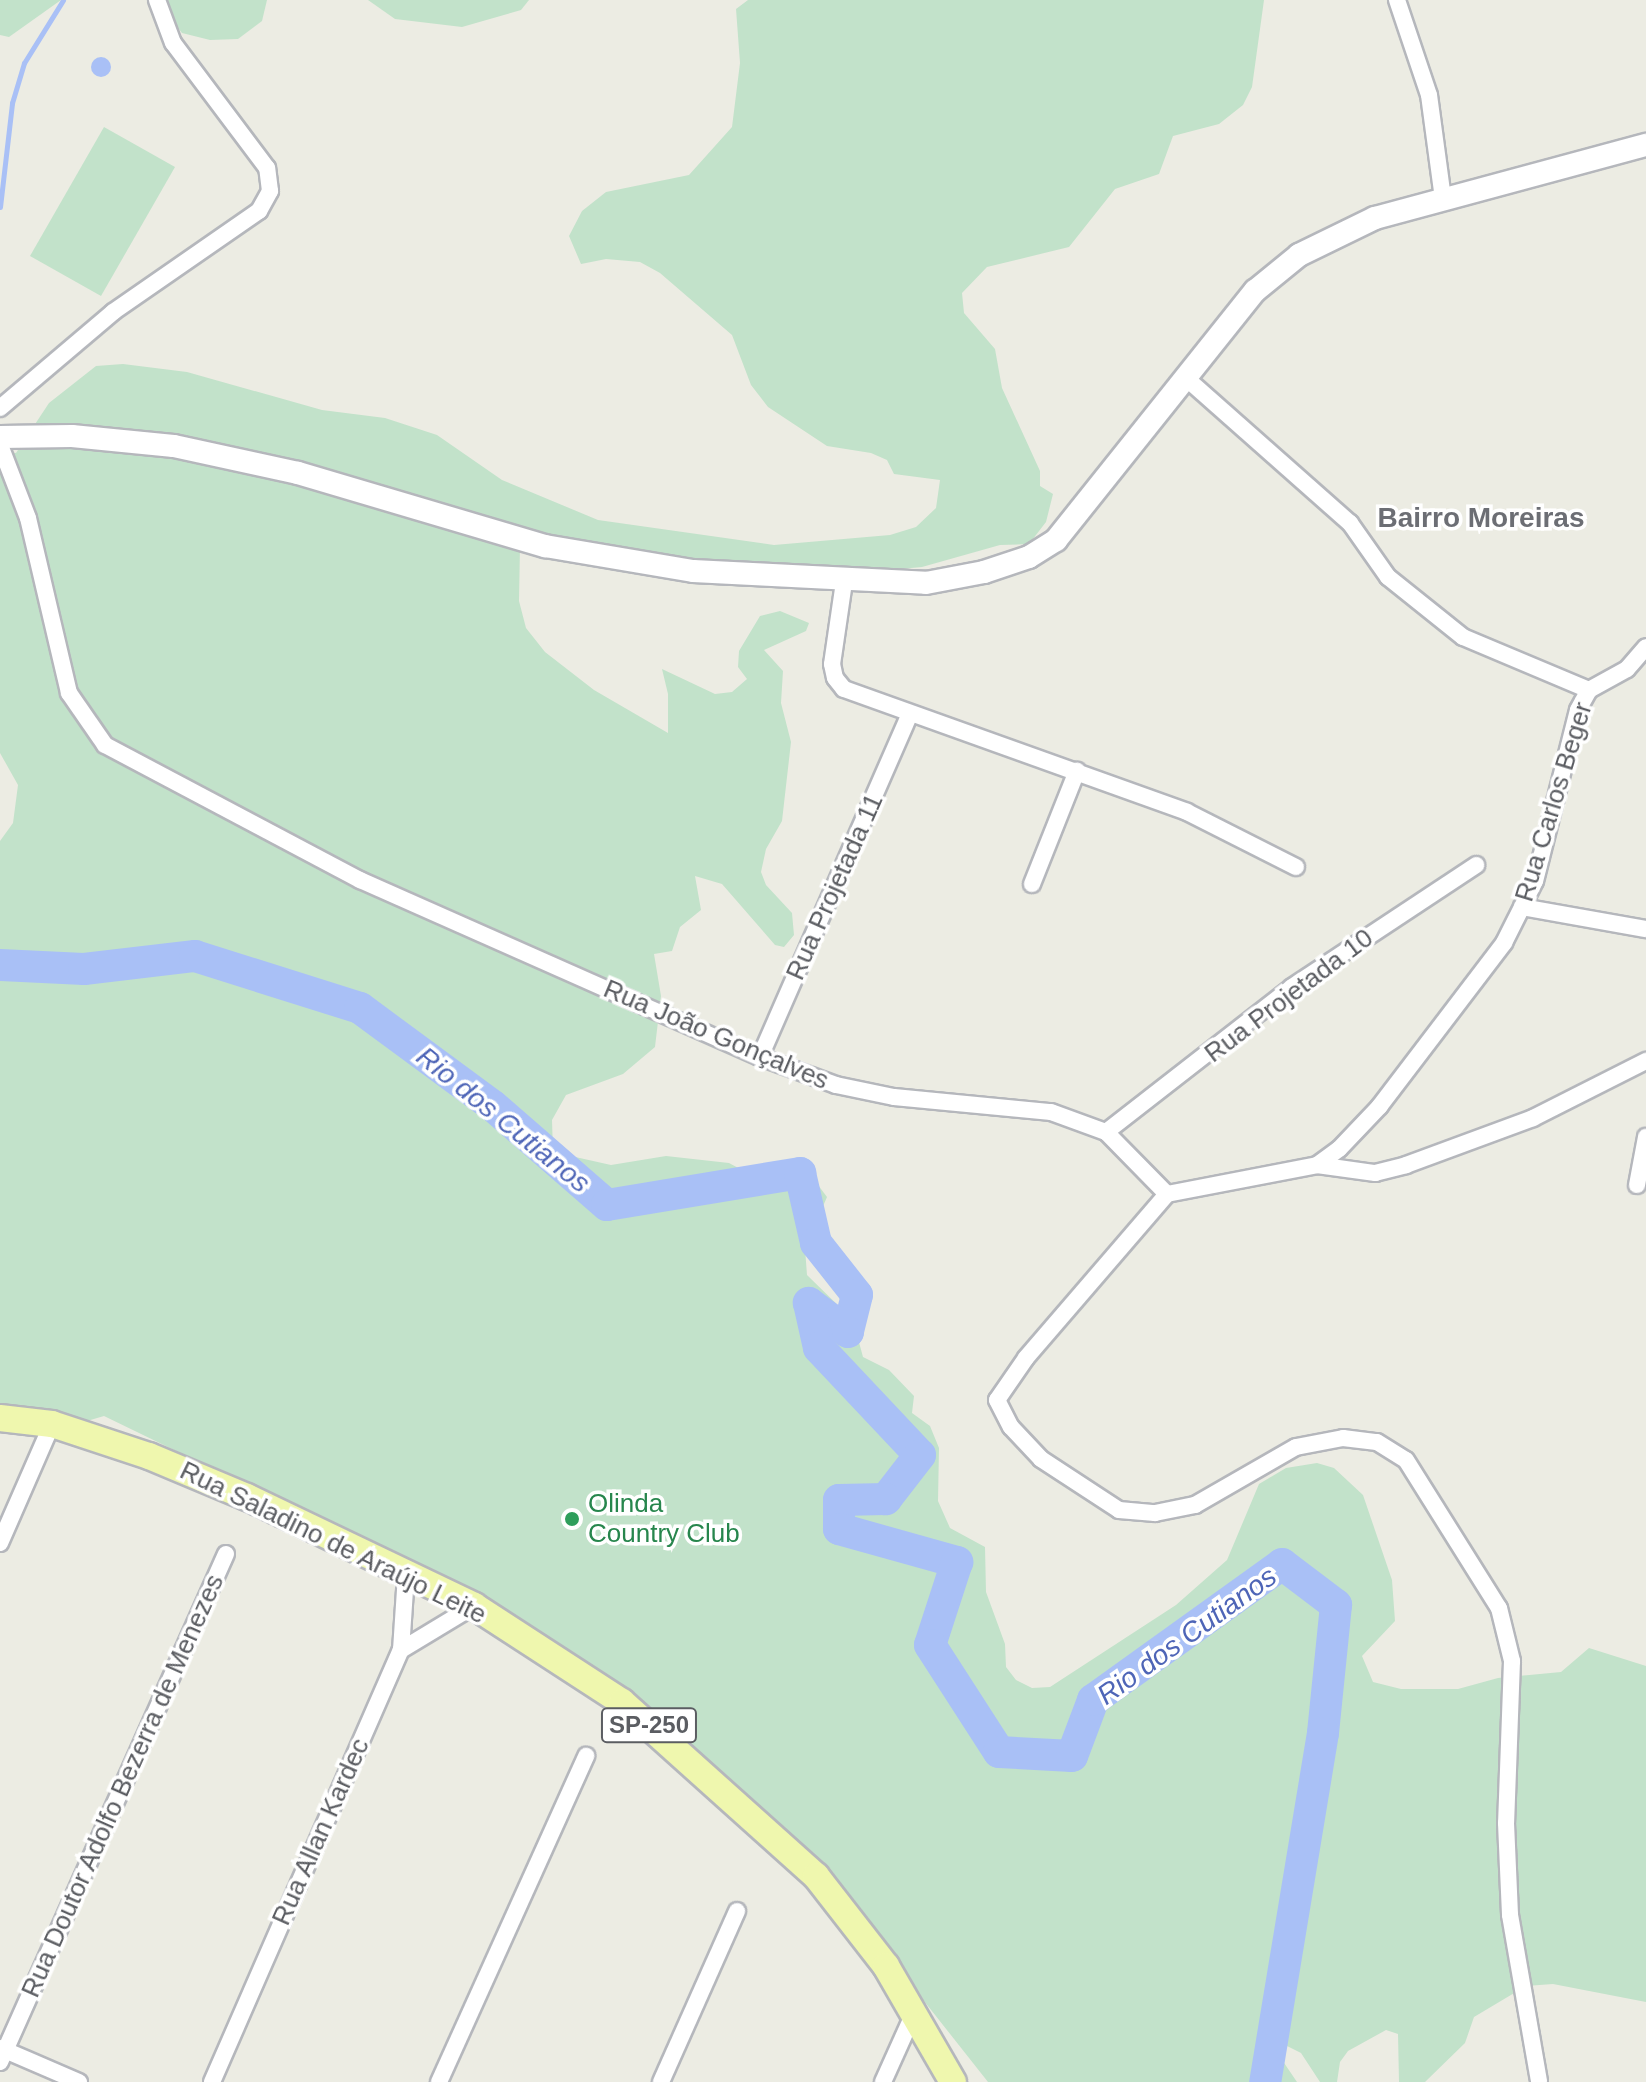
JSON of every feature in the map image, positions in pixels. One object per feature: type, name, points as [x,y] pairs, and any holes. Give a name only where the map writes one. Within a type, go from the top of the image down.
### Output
[{"type":"main road","points":[[0,437],[72,436],[174,446],[298,473],[545,546],[693,571],[844,582],[926,583],[1029,557],[1075,522],[1255,291],[1299,255],[1375,218],[1646,145]]},
{"type":"main road","name":"Rua Saladino de Araújo Leite","points":[[0,1418],[52,1424],[149,1456],[247,1497],[474,1606],[622,1702],[740,1804],[835,1899],[914,2013],[953,2082]]},
{"type":"street","points":[[0,408],[113,312],[259,211],[270,191],[267,168],[173,43],[157,0]]},
{"type":"street","points":[[1397,0],[1429,95],[1443,199]]},
{"type":"street","name":"Rua Carlos Beger","points":[[1186,378],[1350,523],[1388,577],[1463,637],[1589,690],[1578,710],[1535,881],[1522,907],[1475,987],[1399,1082],[1339,1149],[1317,1165]]},
{"type":"street","name":"Rua João Gonçalves","points":[[0,445],[28,518],[69,693],[105,745],[373,886],[760,1057],[850,1088],[1051,1112],[1106,1132],[1167,1194]]},
{"type":"street","points":[[844,582],[835,678],[844,689],[909,716],[1077,771],[1187,812],[1296,867]]},
{"type":"street","points":[[1589,690],[1627,669],[1646,647]]},
{"type":"street","name":"Rua Projetada 11","points":[[760,1057],[909,716]]},
{"type":"street","points":[[1032,884],[1077,771]]},
{"type":"street","name":"Rua Projetada 10","points":[[1106,1132],[1292,987],[1476,865]]},
{"type":"street","points":[[1522,907],[1646,929]]},
{"type":"street","points":[[1539,2082],[1510,1915],[1506,1823],[1512,1661],[1499,1608],[1406,1460],[1377,1442],[1343,1438],[1296,1447],[1195,1505],[1155,1513],[1119,1510],[1041,1459],[1011,1427],[997,1400],[1026,1358],[1167,1194],[1317,1165],[1375,1173],[1406,1165],[1533,1118],[1646,1061]]},
{"type":"street","points":[[1637,1185],[1646,1137]]},
{"type":"street","points":[[0,1543],[52,1424]]},
{"type":"street","name":"Rua Doutor Adolfo Bezerra de Menezes","points":[[2,2054],[226,1554]]},
{"type":"street","name":"Rua Allan Kardec","points":[[212,2082],[401,1650],[406,1575]]},
{"type":"street","points":[[401,1650],[474,1606]]},
{"type":"street","points":[[439,2082],[586,1756]]},
{"type":"street","points":[[661,2082],[737,1911]]},
{"type":"street","points":[[883,2082],[914,2013]]},
{"type":"street","points":[[2,2054],[79,2082]]},
{"type":"green space","points":[[0,0],[61,0],[9,37],[0,35]]},
{"type":"green space","points":[[163,0],[267,0],[262,21],[238,39],[210,40],[182,33],[163,9]]},
{"type":"green space","points":[[368,0],[529,0],[521,10],[462,27],[395,19]]},
{"type":"green space","points":[[748,0],[1264,0],[1252,87],[1243,105],[1219,124],[1173,136],[1159,174],[1115,189],[1069,247],[987,267],[962,293],[964,313],[995,349],[1002,388],[1040,471],[1040,486],[1053,494],[1046,522],[1029,544],[1000,545],[922,567],[835,575],[520,547],[519,601],[526,628],[545,652],[594,690],[668,733],[668,694],[662,669],[715,694],[732,692],[747,679],[738,667],[739,651],[760,616],[780,611],[809,623],[806,631],[764,650],[783,671],[781,703],[791,742],[782,821],[766,849],[761,872],[766,885],[792,913],[794,935],[784,947],[775,945],[722,884],[695,876],[701,910],[680,927],[672,951],[654,954],[661,996],[655,1047],[623,1074],[566,1095],[552,1120],[553,1152],[611,1165],[666,1156],[729,1163],[755,1177],[809,1173],[827,1197],[805,1248],[807,1275],[853,1320],[863,1357],[889,1370],[914,1396],[912,1413],[930,1426],[939,1448],[938,1501],[950,1528],[985,1547],[986,1592],[1005,1644],[1006,1667],[1016,1680],[1032,1688],[1050,1687],[1176,1605],[1227,1560],[1259,1484],[1286,1468],[1317,1463],[1334,1468],[1363,1495],[1392,1580],[1395,1621],[1362,1656],[1373,1682],[1401,1689],[1458,1689],[1498,1678],[1561,1672],[1589,1648],[1646,1666],[1646,2002],[1553,1984],[1526,1986],[1474,2017],[1465,2043],[1425,2082],[1399,2082],[1398,2034],[1386,2030],[1348,2051],[1340,2062],[1337,2082],[1320,2082],[1301,2053],[1283,2044],[1278,2054],[1297,2082],[988,2082],[834,1887],[473,1595],[104,1416],[87,1421],[0,1408],[0,841],[13,823],[18,785],[0,753],[0,451],[16,453],[49,403],[96,366],[123,364],[187,372],[322,410],[385,418],[437,435],[502,480],[598,520],[774,545],[890,535],[916,527],[936,508],[940,480],[894,474],[887,460],[871,453],[827,446],[768,407],[751,385],[732,335],[660,273],[640,262],[606,259],[581,264],[569,236],[582,211],[606,192],[689,175],[732,127],[740,63],[736,9]]},
{"type":"green space","points":[[104,127],[175,167],[101,296],[30,256]]},
{"type":"water","points":[[101,57],[108,60],[111,67],[108,74],[101,77],[94,74],[91,67],[94,60]]},
{"type":"waterway","points":[[0,207],[12,103],[24,63],[63,0]]},
{"type":"waterway","name":"Rio dos Cutianos","points":[[0,965],[84,969],[195,956],[360,1008],[493,1106],[607,1205],[800,1173],[816,1243],[857,1295],[848,1332],[809,1303],[819,1348],[920,1455],[886,1499],[839,1500],[839,1529],[957,1562],[930,1645],[999,1752],[1072,1756],[1093,1700],[1282,1564],[1336,1605],[1323,1733],[1265,2082]]},
{"type":"place","name":"Olinda Country Club","points":[[572,1519]]},
{"type":"district","name":"Bairro Moreiras","points":[[1481,518]]}]
